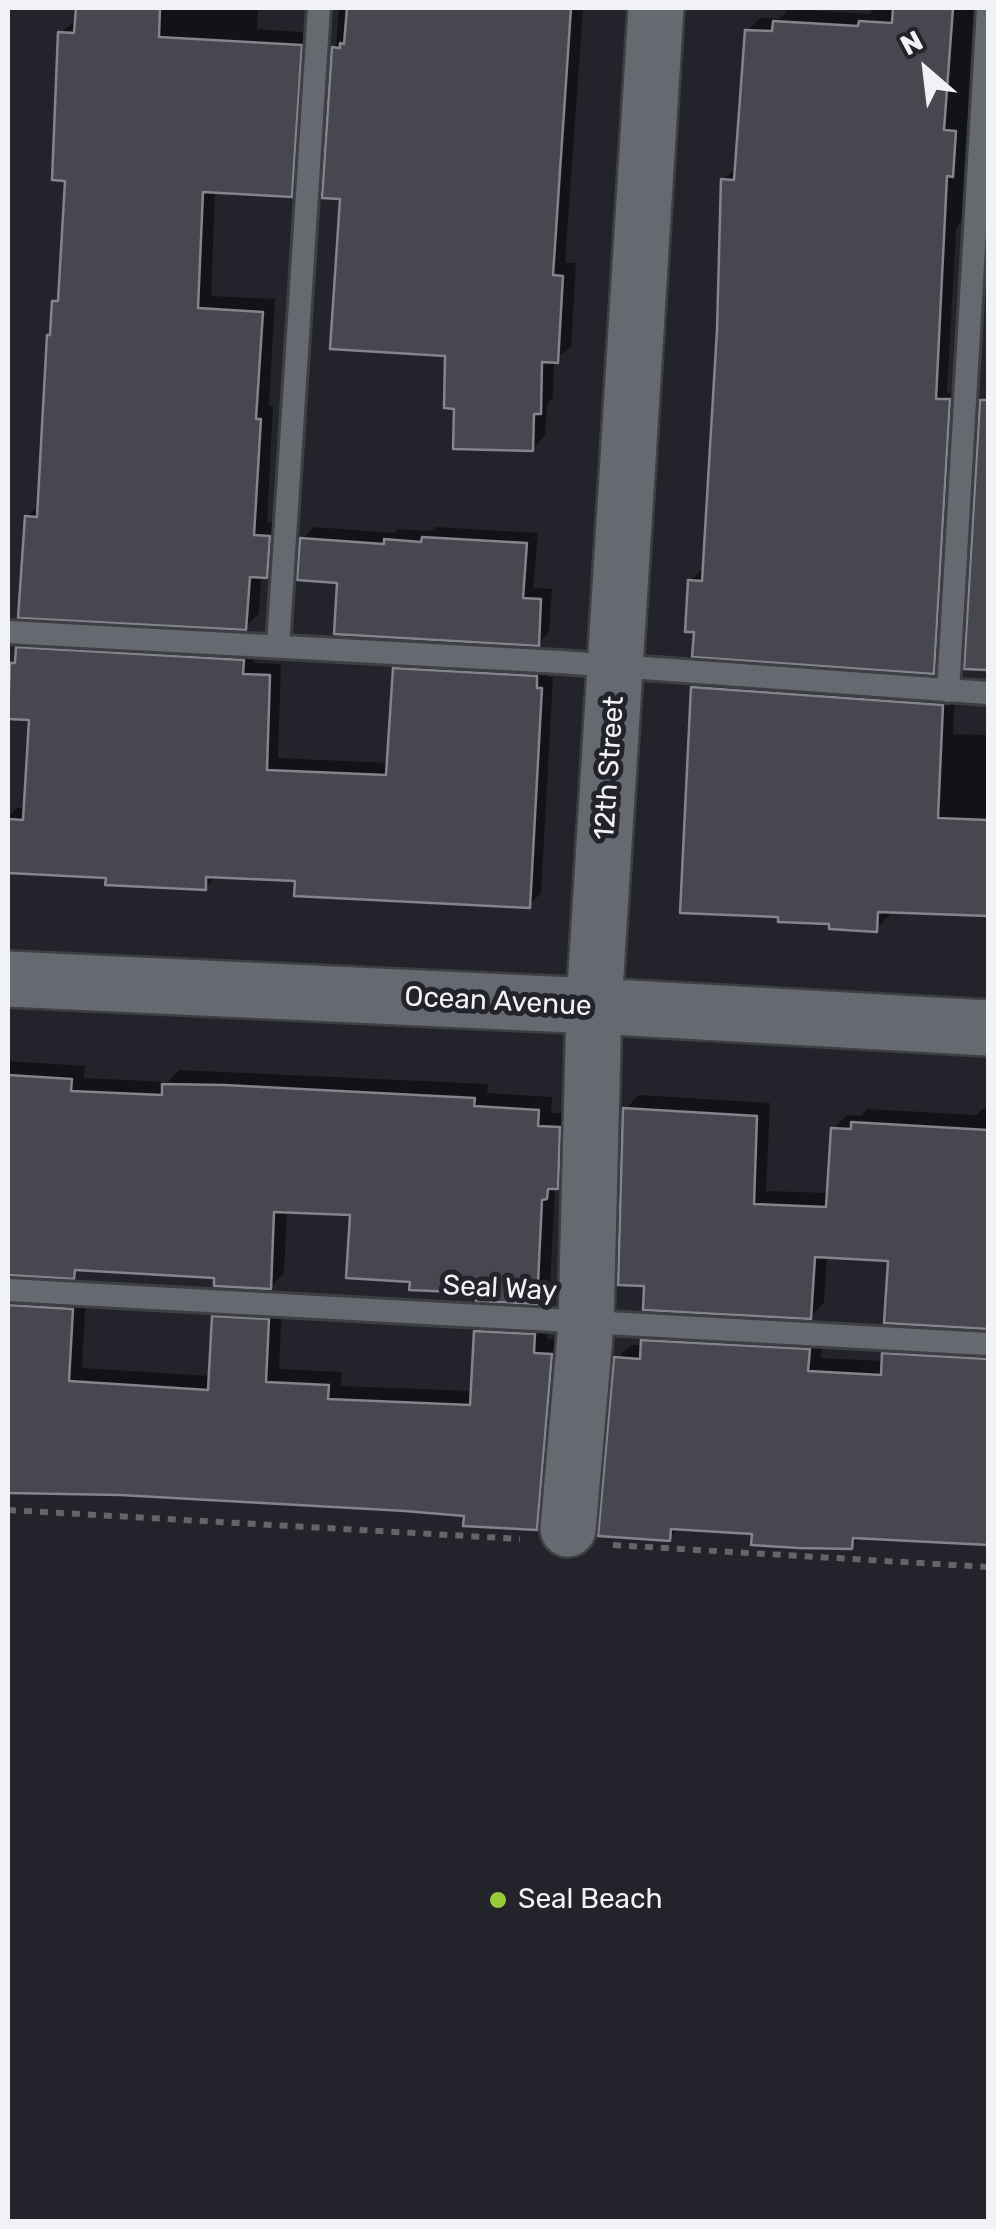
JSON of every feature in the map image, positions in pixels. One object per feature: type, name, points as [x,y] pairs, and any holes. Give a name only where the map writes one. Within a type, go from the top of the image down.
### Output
[{"type":"street","name":"12th Street","points":[[566,1538],[586,1324],[594,1006],[656,8]]},
{"type":"street","name":"Ocean Avenue","points":[[8,980],[988,1028]]},
{"type":"lane","points":[[278,646],[319,8]]},
{"type":"lane","points":[[948,691],[988,8]]},
{"type":"lane","points":[[8,632],[988,693]]},
{"type":"lane","name":"Seal Way","points":[[8,1290],[988,1344]]},
{"type":"path","points":[[8,1510],[566,1538],[988,1567]]},
{"type":"building","points":[[76,8],[160,8],[159,37],[302,45],[292,197],[203,192],[198,308],[263,312],[254,535],[270,536],[267,578],[250,577],[246,630],[18,618],[25,516],[37,517],[47,335],[52,301],[58,301],[65,181],[52,180],[58,32],[74,33]]},
{"type":"building","points":[[347,8],[571,8],[553,275],[563,276],[558,363],[542,362],[541,414],[534,414],[533,451],[453,449],[454,409],[444,408],[445,356],[330,349],[340,199],[322,198],[332,47],[344,44]]},
{"type":"building","points":[[893,8],[953,8],[944,130],[956,131],[953,177],[947,176],[936,399],[950,399],[934,674],[692,657],[694,632],[685,632],[688,580],[702,581],[717,330],[721,179],[734,180],[745,30],[772,31],[773,21],[858,26],[859,21],[892,23]]},
{"type":"building","points":[[980,400],[988,400],[988,670],[964,669]]},
{"type":"building","points":[[422,537],[527,543],[523,598],[541,599],[539,646],[334,634],[337,583],[297,580],[300,538],[384,544],[384,539],[421,542]]},
{"type":"building","points":[[16,647],[244,660],[243,674],[270,675],[267,770],[386,775],[393,668],[537,676],[537,688],[542,688],[530,908],[294,896],[295,881],[206,877],[206,890],[105,885],[106,878],[8,873],[8,819],[23,820],[29,720],[8,719],[10,663],[15,663]]},
{"type":"building","points":[[691,687],[943,705],[938,818],[988,820],[988,916],[878,912],[877,932],[829,929],[829,924],[778,922],[778,917],[680,913]]},
{"type":"building","points":[[8,1075],[72,1079],[71,1091],[162,1095],[162,1084],[224,1085],[475,1098],[474,1106],[539,1110],[538,1126],[560,1127],[558,1189],[548,1189],[547,1199],[542,1200],[537,1304],[476,1301],[477,1293],[409,1290],[410,1282],[346,1278],[350,1215],[274,1212],[271,1289],[214,1286],[214,1278],[75,1270],[74,1279],[8,1275]]},
{"type":"building","points":[[623,1108],[757,1116],[754,1204],[826,1207],[831,1128],[851,1129],[851,1122],[988,1130],[988,1329],[884,1323],[888,1261],[815,1257],[811,1319],[643,1310],[644,1286],[618,1285]]},
{"type":"building","points":[[8,1305],[73,1309],[69,1381],[208,1390],[212,1316],[269,1319],[266,1382],[329,1385],[328,1399],[470,1405],[474,1331],[535,1334],[534,1353],[552,1354],[537,1530],[463,1526],[464,1516],[405,1511],[120,1495],[8,1493]]},
{"type":"building","points":[[641,1340],[810,1349],[808,1371],[881,1375],[882,1353],[988,1359],[988,1545],[853,1538],[852,1549],[798,1548],[751,1545],[752,1534],[671,1529],[670,1541],[598,1536],[614,1357],[640,1359]]},
{"type":"place","name":"Seal Beach","points":[[498,1900]]}]
